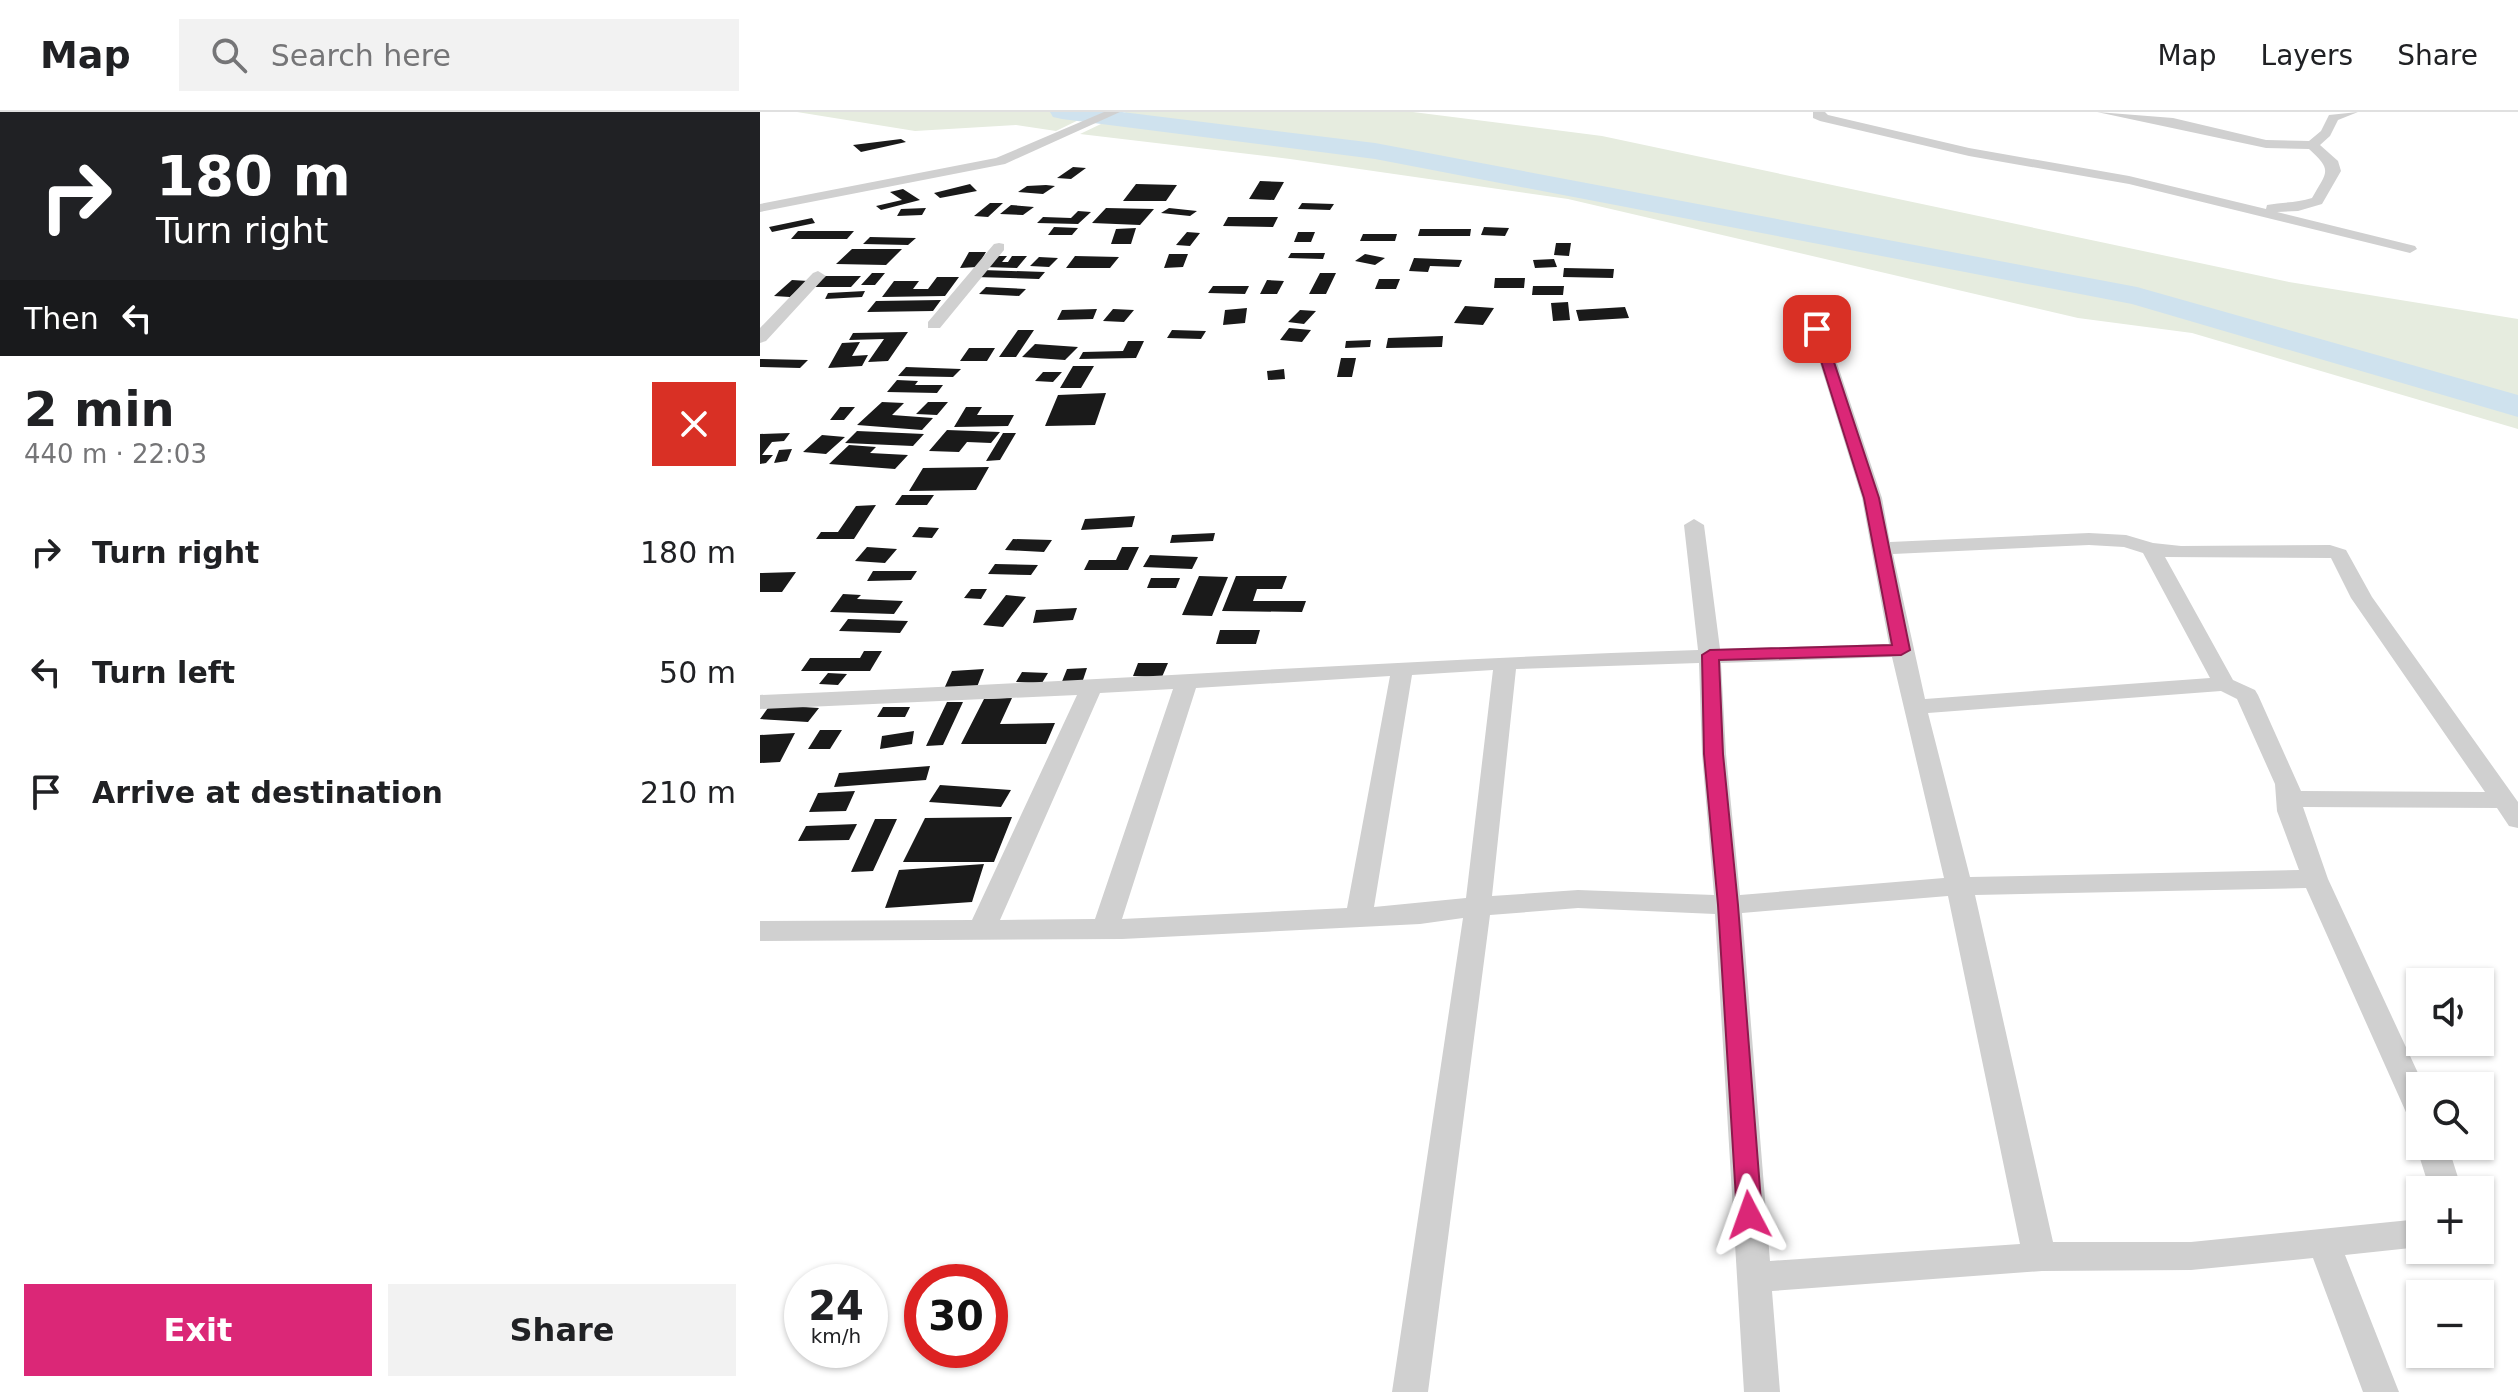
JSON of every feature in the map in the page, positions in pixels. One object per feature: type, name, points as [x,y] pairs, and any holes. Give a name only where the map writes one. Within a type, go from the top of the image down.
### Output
[{"type":"street","points":[[760,208],[1000,161],[1114,112]]},
{"type":"street","points":[[1819,112],[1817,115],[1824,118],[1886,134],[2129,180],[2410,249]]},
{"type":"street","points":[[2103,112],[2147,121],[2173,122],[2266,144],[2312,145],[2333,164],[2334,171],[2317,201],[2298,207],[2237,208]]},
{"type":"street","points":[[2312,145],[2326,133],[2333,118],[2352,112]]},
{"type":"street","points":[[934,325],[999,247]]},
{"type":"street","points":[[760,338],[818,276]]},
{"type":"street","points":[[1812,312],[1872,498],[1901,650],[1978,963],[2032,1232],[2042,1257]]},
{"type":"street","points":[[1694,525],[1710,655],[1714,754],[1728,905],[1762,1392]]},
{"type":"street","points":[[1881,548],[2089,539],[2126,541],[2151,549],[2181,552],[2330,551],[2339,554],[2362,598],[2511,810]]},
{"type":"street","points":[[2151,549],[2224,684]]},
{"type":"street","points":[[760,702],[1505,663],[1901,650]]},
{"type":"street","points":[[1410,1392],[1478,906],[1505,663]]},
{"type":"street","points":[[1359,917],[1402,670]]},
{"type":"street","points":[[1105,929],[1187,680]]},
{"type":"street","points":[[1915,707],[2224,684],[2247,695],[2291,799],[2290,811],[2315,879],[2406,1079]]},
{"type":"street","points":[[982,929],[1092,686]]},
{"type":"street","points":[[2291,799],[2511,810]]},
{"type":"street","points":[[760,931],[1105,929],[1420,914],[1478,906],[1578,899],[1728,905],[1959,886],[2315,879]]},
{"type":"street","points":[[1754,1277],[2042,1257],[2191,1256],[2406,1234]]},
{"type":"street","points":[[2323,1242],[2381,1392]]},
{"type":"shaded area","points":[[797,112],[1095,112],[1056,131],[1016,125],[915,131]]},
{"type":"shaded area","points":[[1126,112],[1413,112],[1602,136],[2289,282],[2518,319],[2518,429],[2192,333],[2078,318],[1568,199],[1290,159],[1080,134]]},
{"type":"building","points":[[901,139],[906,142],[861,152],[853,145]]},
{"type":"building","points":[[1073,167],[1086,168],[1071,179],[1057,178]]},
{"type":"building","points":[[1260,181],[1284,182],[1274,200],[1249,199]]},
{"type":"building","points":[[970,184],[977,191],[940,198],[934,193]]},
{"type":"building","points":[[1136,184],[1177,185],[1166,201],[1123,201]]},
{"type":"building","points":[[1027,186],[1055,186],[1043,194],[1018,192]]},
{"type":"building","points":[[903,189],[920,200],[881,210],[876,206],[902,200],[890,192]]},
{"type":"building","points":[[990,203],[1003,203],[988,217],[974,216]]},
{"type":"building","points":[[1302,203],[1334,204],[1330,210],[1298,209]]},
{"type":"building","points":[[1011,205],[1034,207],[1023,215],[1000,214]]},
{"type":"building","points":[[926,208],[922,215],[897,216],[901,209]]},
{"type":"building","points":[[1106,208],[1154,209],[1140,225],[1092,223]]},
{"type":"building","points":[[1169,208],[1197,211],[1190,216],[1161,213]]},
{"type":"building","points":[[1078,211],[1091,212],[1078,224],[1037,223],[1043,217],[1071,218]]},
{"type":"building","points":[[1228,217],[1278,217],[1273,227],[1223,226]]},
{"type":"building","points":[[812,218],[815,223],[772,232],[769,227]]},
{"type":"building","points":[[1054,227],[1078,228],[1072,235],[1048,235]]},
{"type":"building","points":[[1484,227],[1509,228],[1505,236],[1481,235]]},
{"type":"building","points":[[1136,228],[1131,244],[1111,244],[1116,229]]},
{"type":"building","points":[[1420,229],[1471,229],[1470,236],[1418,236]]},
{"type":"building","points":[[798,231],[854,231],[847,239],[791,239]]},
{"type":"building","points":[[1187,232],[1200,233],[1190,246],[1176,245]]},
{"type":"building","points":[[1298,232],[1315,232],[1311,242],[1294,242]]},
{"type":"building","points":[[1363,234],[1397,234],[1395,241],[1360,241]]},
{"type":"building","points":[[870,237],[916,238],[908,245],[863,244]]},
{"type":"building","points":[[1556,243],[1571,243],[1569,256],[1554,255]]},
{"type":"building","points":[[852,249],[902,249],[886,265],[836,264]]},
{"type":"building","points":[[969,252],[986,252],[977,267],[960,268]]},
{"type":"building","points":[[1291,253],[1325,253],[1323,259],[1288,258]]},
{"type":"building","points":[[1169,254],[1188,254],[1183,267],[1164,268]]},
{"type":"building","points":[[1365,254],[1385,258],[1375,265],[1355,261]]},
{"type":"building","points":[[994,256],[1007,256],[1002,262],[1008,262],[1012,256],[1027,256],[1017,268],[984,267]]},
{"type":"building","points":[[1075,256],[1119,257],[1110,268],[1066,268]]},
{"type":"building","points":[[1039,257],[1058,258],[1049,267],[1030,266]]},
{"type":"building","points":[[1414,258],[1462,260],[1459,267],[1430,266],[1428,272],[1409,271]]},
{"type":"building","points":[[1554,259],[1557,267],[1535,268],[1533,260]]},
{"type":"building","points":[[1564,268],[1614,269],[1613,278],[1563,277]]},
{"type":"building","points":[[982,270],[1045,272],[1039,279],[976,277]]},
{"type":"building","points":[[872,273],[885,273],[875,285],[861,285]]},
{"type":"building","points":[[1320,273],[1336,273],[1326,294],[1309,294]]},
{"type":"building","points":[[823,276],[861,276],[851,287],[813,287]]},
{"type":"building","points":[[937,277],[959,277],[945,296],[882,297],[894,281],[919,281],[913,289],[928,289]]},
{"type":"building","points":[[1495,278],[1525,278],[1524,288],[1494,288]]},
{"type":"building","points":[[1379,279],[1400,279],[1396,289],[1375,289]]},
{"type":"building","points":[[792,280],[808,281],[790,297],[774,296]]},
{"type":"building","points":[[1267,280],[1284,281],[1277,294],[1260,294]]},
{"type":"building","points":[[1213,286],[1249,286],[1245,294],[1208,293]]},
{"type":"building","points":[[1533,286],[1564,286],[1563,295],[1532,295]]},
{"type":"building","points":[[986,287],[1026,289],[1019,296],[979,294]]},
{"type":"building","points":[[865,291],[862,297],[825,299],[828,293]]},
{"type":"building","points":[[941,300],[933,311],[867,312],[876,301]]},
{"type":"building","points":[[1568,302],[1570,320],[1553,321],[1551,303]]},
{"type":"building","points":[[1465,306],[1494,308],[1483,325],[1454,323]]},
{"type":"building","points":[[1625,307],[1629,318],[1579,321],[1576,310]]},
{"type":"building","points":[[1247,308],[1245,323],[1223,325],[1225,310]]},
{"type":"building","points":[[1097,309],[1093,319],[1057,320],[1062,310]]},
{"type":"building","points":[[1113,309],[1134,310],[1124,322],[1103,321]]},
{"type":"building","points":[[1300,310],[1316,311],[1304,324],[1288,322]]},
{"type":"building","points":[[1289,328],[1311,330],[1302,342],[1280,340]]},
{"type":"building","points":[[1018,330],[1034,330],[1016,357],[999,357]]},
{"type":"building","points":[[1172,330],[1206,331],[1201,339],[1167,338]]},
{"type":"building","points":[[908,332],[888,361],[868,362],[884,339],[849,340],[853,333]]},
{"type":"building","points":[[1443,336],[1442,347],[1386,348],[1388,338]]},
{"type":"building","points":[[1371,340],[1370,347],[1345,348],[1346,341]]},
{"type":"building","points":[[1128,341],[1144,341],[1136,358],[1079,359],[1083,352],[1123,351]]},
{"type":"building","points":[[860,342],[852,356],[868,355],[862,366],[828,368],[842,343]]},
{"type":"building","points":[[1035,344],[1078,347],[1065,360],[1022,357]]},
{"type":"building","points":[[969,348],[995,348],[987,361],[960,361]]},
{"type":"building","points":[[1341,358],[1356,358],[1352,377],[1337,377]]},
{"type":"building","points":[[760,359],[808,360],[800,368],[760,367]]},
{"type":"building","points":[[1073,366],[1094,366],[1081,388],[1060,388]]},
{"type":"building","points":[[906,367],[961,369],[953,377],[898,376]]},
{"type":"building","points":[[1284,369],[1285,379],[1268,380],[1267,371]]},
{"type":"building","points":[[1043,372],[1062,372],[1053,382],[1035,381]]},
{"type":"building","points":[[897,380],[918,381],[915,385],[943,385],[937,393],[887,392]]},
{"type":"building","points":[[1106,393],[1095,425],[1045,426],[1058,395]]},
{"type":"building","points":[[882,402],[904,403],[892,415],[933,418],[922,430],[857,425]]},
{"type":"building","points":[[928,402],[948,402],[937,415],[916,414]]},
{"type":"building","points":[[840,407],[855,407],[844,420],[830,420]]},
{"type":"building","points":[[966,407],[982,407],[977,415],[1014,415],[1008,426],[954,427]]},
{"type":"building","points":[[947,430],[1000,432],[991,443],[967,442],[959,452],[929,451]]},
{"type":"building","points":[[857,431],[924,434],[913,446],[845,443]]},
{"type":"building","points":[[790,433],[784,441],[772,442],[762,455],[773,455],[766,463],[760,464],[760,434]]},
{"type":"building","points":[[1003,433],[1016,433],[1000,460],[986,461]]},
{"type":"building","points":[[822,435],[845,437],[826,454],[803,452]]},
{"type":"building","points":[[849,445],[876,447],[870,453],[908,455],[895,469],[829,464]]},
{"type":"building","points":[[792,449],[787,461],[774,463],[779,450]]},
{"type":"building","points":[[989,467],[976,490],[909,491],[923,468]]},
{"type":"building","points":[[902,495],[934,495],[927,505],[895,505]]},
{"type":"building","points":[[876,505],[854,539],[816,539],[821,532],[838,532],[856,506]]},
{"type":"building","points":[[1135,516],[1132,527],[1081,530],[1085,519]]},
{"type":"building","points":[[919,527],[939,528],[932,538],[912,537]]},
{"type":"building","points":[[1215,533],[1213,541],[1170,543],[1172,535]]},
{"type":"building","points":[[1013,539],[1052,540],[1044,552],[1005,550]]},
{"type":"building","points":[[867,547],[897,549],[885,563],[855,561]]},
{"type":"building","points":[[1122,547],[1139,547],[1128,570],[1084,570],[1089,560],[1116,560]]},
{"type":"building","points":[[1150,555],[1198,557],[1192,569],[1143,567]]},
{"type":"building","points":[[995,564],[1038,565],[1031,575],[988,574]]},
{"type":"building","points":[[873,571],[917,571],[911,580],[867,581]]},
{"type":"building","points":[[796,572],[782,592],[760,592],[760,573]]},
{"type":"building","points":[[1199,576],[1228,577],[1212,616],[1182,615]]},
{"type":"building","points":[[1236,576],[1287,576],[1282,589],[1257,589],[1253,601],[1306,601],[1302,612],[1222,611]]},
{"type":"building","points":[[1151,578],[1180,578],[1176,588],[1147,588]]},
{"type":"building","points":[[971,589],[987,589],[981,599],[964,598]]},
{"type":"building","points":[[843,594],[861,595],[857,599],[903,601],[894,614],[830,612]]},
{"type":"building","points":[[1006,595],[1026,597],[1003,627],[983,625]]},
{"type":"building","points":[[1077,608],[1073,620],[1033,623],[1036,610]]},
{"type":"building","points":[[848,619],[908,621],[900,633],[839,631]]},
{"type":"building","points":[[1220,630],[1260,630],[1256,644],[1216,644]]},
{"type":"building","points":[[864,651],[882,651],[870,671],[801,671],[810,658],[860,658]]},
{"type":"building","points":[[1138,663],[1168,663],[1162,677],[1133,676]]},
{"type":"building","points":[[1087,668],[1082,683],[1061,684],[1067,669]]},
{"type":"building","points":[[984,669],[977,687],[944,689],[952,671]]},
{"type":"building","points":[[1022,672],[1048,673],[1042,683],[1016,682]]},
{"type":"building","points":[[828,673],[847,674],[838,685],[819,684]]},
{"type":"building","points":[[1012,698],[1000,724],[1055,723],[1046,744],[961,744],[984,699]]},
{"type":"building","points":[[947,702],[963,702],[943,745],[926,746]]},
{"type":"building","points":[[770,705],[819,708],[808,722],[760,719]]},
{"type":"building","points":[[883,707],[910,707],[905,717],[877,717]]},
{"type":"building","points":[[820,730],[842,730],[830,749],[808,749]]},
{"type":"building","points":[[914,731],[912,744],[880,749],[882,736]]},
{"type":"building","points":[[795,733],[780,762],[760,763],[760,735]]},
{"type":"building","points":[[930,766],[926,780],[834,787],[839,773]]},
{"type":"building","points":[[940,785],[1011,790],[1001,807],[929,802]]},
{"type":"building","points":[[855,791],[846,811],[809,812],[818,793]]},
{"type":"building","points":[[1012,817],[994,862],[903,862],[925,818]]},
{"type":"building","points":[[875,819],[897,819],[873,871],[851,872]]},
{"type":"building","points":[[857,824],[849,840],[798,841],[806,826]]},
{"type":"building","points":[[984,864],[972,902],[885,908],[899,870]]},
{"type":"waterway","points":[[1062,112],[1375,151],[2137,296],[2518,406]]},
{"type":"route","points":[[1749,1215],[1728,905],[1714,754],[1710,655],[1901,650],[1872,498],[1817,329]]}]
